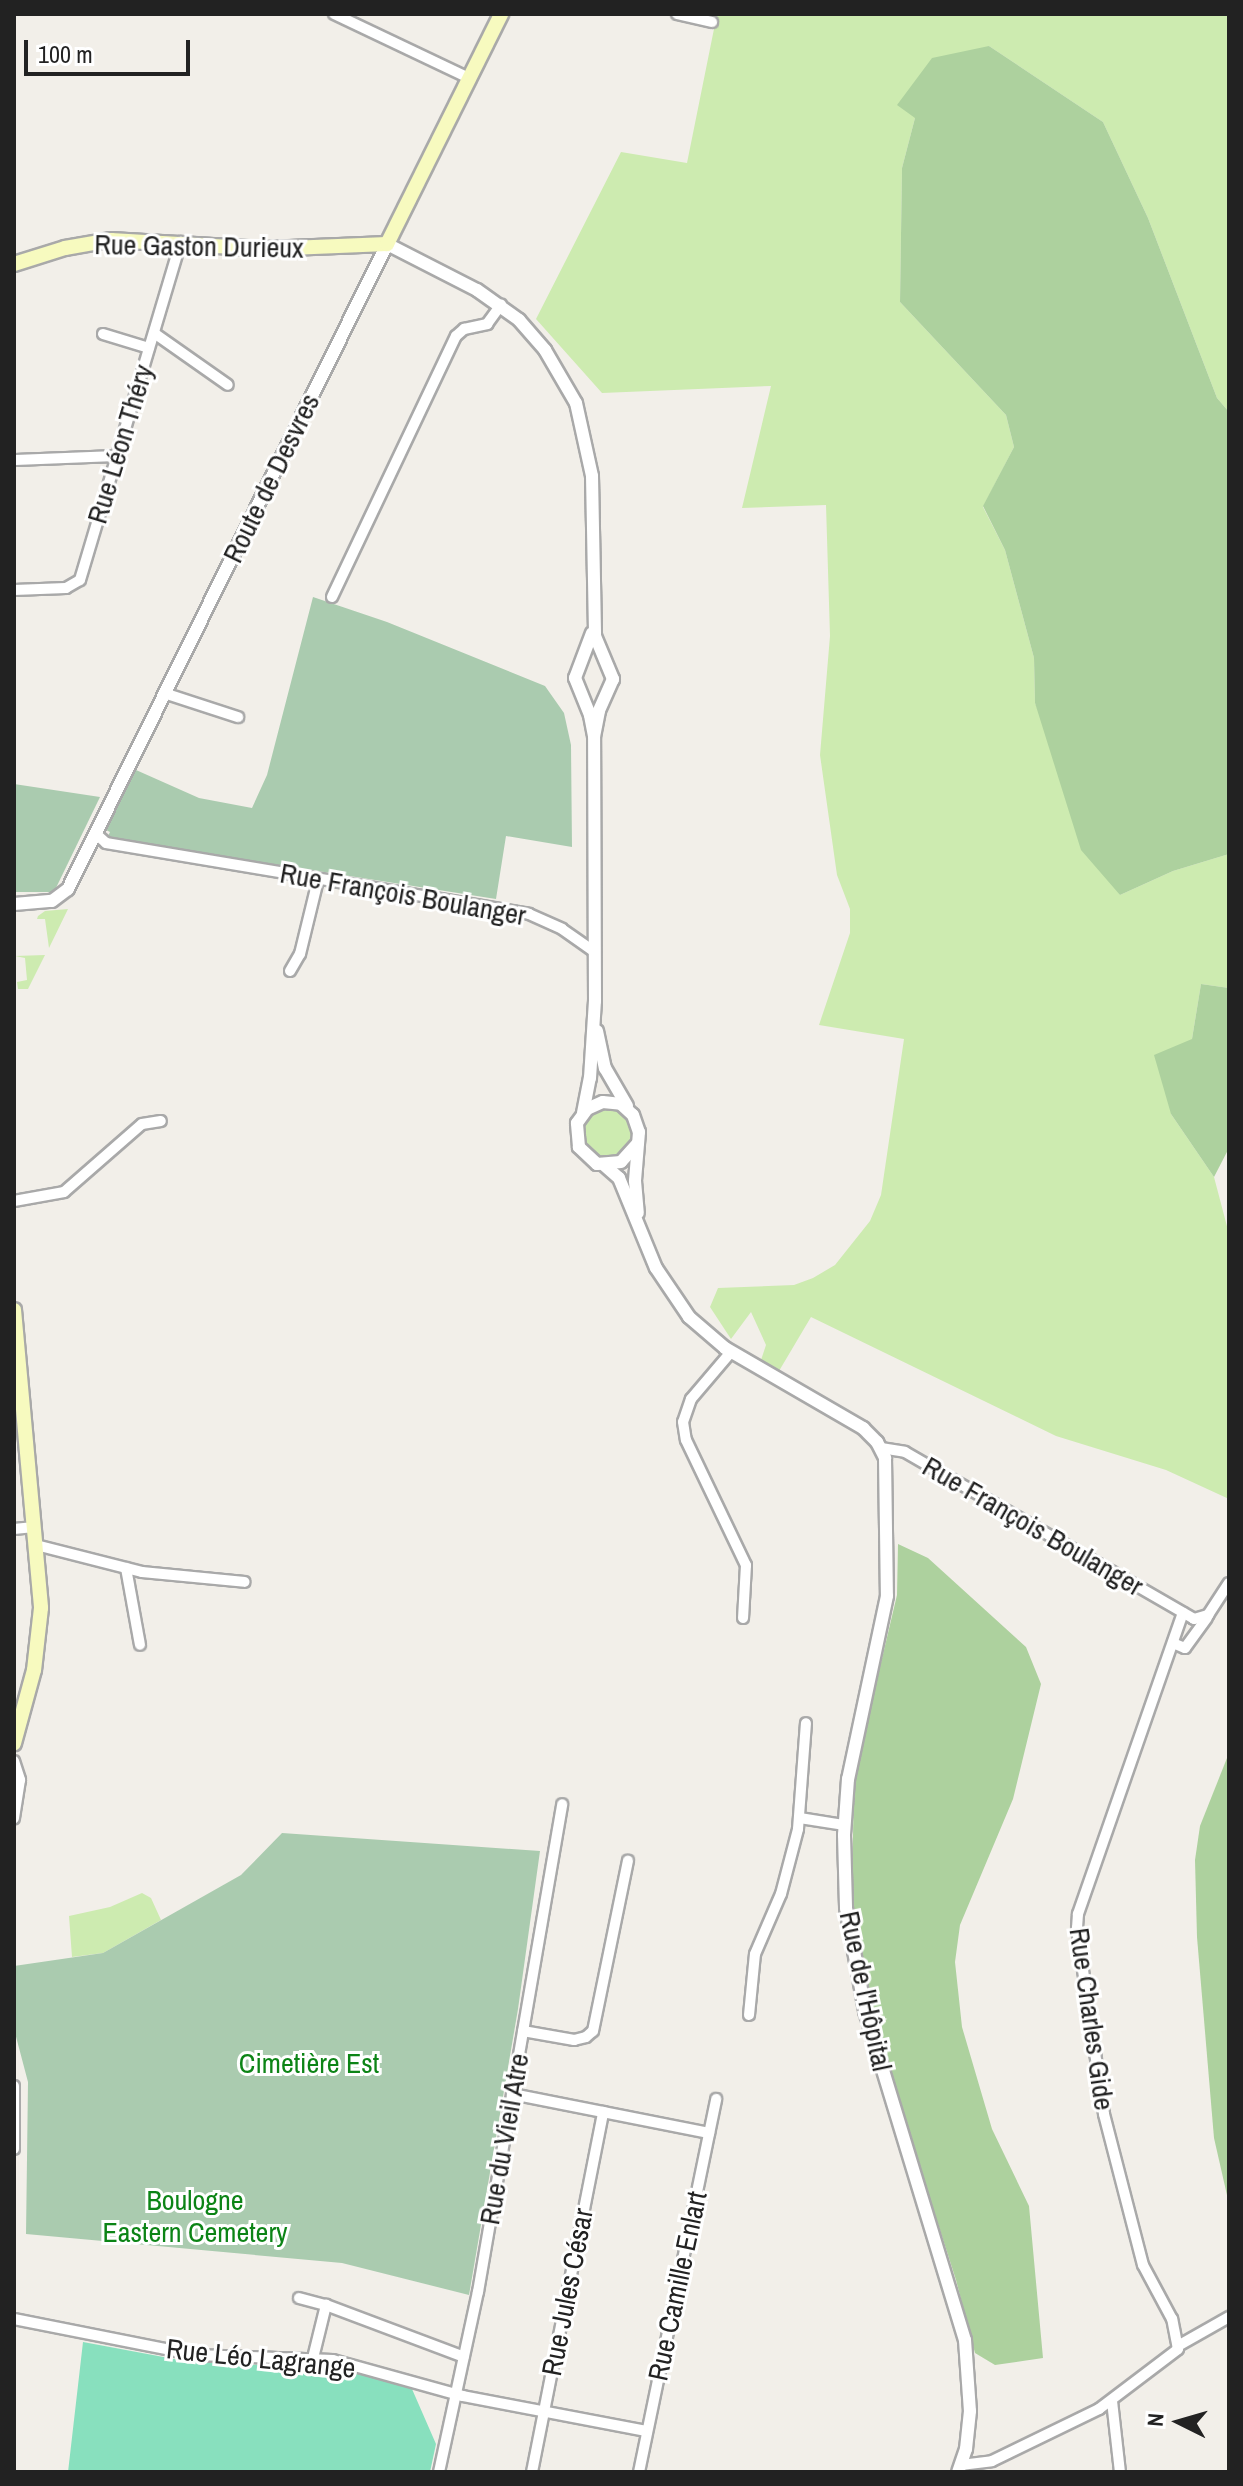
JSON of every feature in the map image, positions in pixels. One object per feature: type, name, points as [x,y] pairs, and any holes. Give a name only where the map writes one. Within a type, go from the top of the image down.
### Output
[{"type":"main road","name":"Route de Desvres","points":[[387,244],[501,14]]},
{"type":"main road","name":"Rue Gaston Durieux","points":[[14,264],[103,240],[265,249],[387,244]]},
{"type":"main road","points":[[14,1310],[41,1617],[34,1670],[14,1743]]},
{"type":"main road","points":[[14,1729],[24,1709]]},
{"type":"street","points":[[334,14],[469,78]]},
{"type":"street","points":[[677,14],[712,22]]},
{"type":"street","name":"Rue Léon Théry","points":[[14,590],[66,588],[78,584],[181,242]]},
{"type":"street","points":[[387,244],[501,305],[539,342],[571,393],[581,418],[592,476],[593,625],[604,664],[613,679],[594,736],[595,1001],[590,1078],[583,1113],[576,1128],[577,1143],[586,1157],[604,1165],[619,1178],[661,1278],[681,1307],[731,1352],[863,1428],[881,1448]]},
{"type":"street","name":"Route de Desvres","points":[[14,904],[62,897],[387,244]]},
{"type":"street","points":[[332,597],[456,336],[464,329],[487,324],[501,305]]},
{"type":"street","points":[[154,333],[228,385]]},
{"type":"street","points":[[103,334],[149,348]]},
{"type":"street","points":[[14,460],[117,456]]},
{"type":"street","points":[[593,625],[575,680],[594,736]]},
{"type":"street","points":[[580,667],[592,661],[604,664]]},
{"type":"street","points":[[164,693],[238,717]]},
{"type":"street","points":[[581,694],[593,699],[606,695]]},
{"type":"street","name":"Rue François Boulanger","points":[[95,833],[106,843],[529,914],[562,929],[594,951]]},
{"type":"street","points":[[290,971],[300,954],[318,880]]},
{"type":"street","points":[[595,1001],[604,1062],[638,1126],[635,1191],[647,1247]]},
{"type":"street","points":[[583,1113],[603,1102],[615,1102],[628,1109]]},
{"type":"street","points":[[14,1201],[64,1192],[142,1124],[161,1121]]},
{"type":"street","points":[[604,1165],[626,1159],[638,1143]]},
{"type":"street","points":[[731,1352],[691,1399],[683,1422],[686,1440],[746,1565],[743,1618]]},
{"type":"street","name":"Rue François Boulanger","points":[[881,1448],[905,1452],[1183,1613]]},
{"type":"street","name":"Rue de l'Hôpital","points":[[881,1448],[887,1473],[886,1605],[854,1745],[844,1825],[846,1908],[860,1992],[965,2340],[971,2391],[967,2441],[959,2468]]},
{"type":"street","points":[[14,1529],[34,1527]]},
{"type":"street","points":[[36,1545],[168,1576],[245,1582]]},
{"type":"street","points":[[126,1568],[140,1645]]},
{"type":"street","points":[[1173,1643],[1185,1648],[1229,1583]]},
{"type":"street","points":[[1183,1613],[1199,1620],[1210,1613]]},
{"type":"street","name":"Rue Charles Gide","points":[[1178,2347],[1172,2319],[1143,2265],[1104,2114],[1077,1928],[1078,1914],[1183,1613]]},
{"type":"street","points":[[749,2015],[755,1954],[781,1894],[800,1818],[806,1723]]},
{"type":"street","points":[[14,1819],[20,1780],[15,1763]]},
{"type":"street","name":"Rue du Vieil Atre","points":[[439,2472],[464,2357],[562,1804]]},
{"type":"street","points":[[800,1818],[844,1825]]},
{"type":"street","points":[[523,2031],[574,2040],[586,2037],[593,2031],[628,1861]]},
{"type":"street","points":[[14,2086],[14,2149]]},
{"type":"street","points":[[512,2094],[709,2133]]},
{"type":"street","name":"Rue Camille Enlart","points":[[639,2472],[716,2099]]},
{"type":"street","name":"Rue Jules César","points":[[532,2472],[603,2112]]},
{"type":"street","points":[[299,2298],[326,2305],[464,2357]]},
{"type":"street","points":[[313,2358],[326,2305]]},
{"type":"street","points":[[959,2468],[988,2467],[1112,2401],[1178,2347],[1229,2317]]},
{"type":"street","name":"Rue Léo Lagrange","points":[[14,2319],[188,2354],[313,2358],[348,2363],[456,2395],[647,2431]]},
{"type":"street","points":[[1112,2401],[1120,2472]]},
{"type":"street","points":[[967,2441],[988,2467]]},
{"type":"green space","points":[[717,14],[1229,14],[1229,412],[1217,398],[1148,218],[1103,122],[989,46],[915,118],[902,168],[900,302],[1006,415],[1014,447],[983,507],[1005,550],[1034,658],[1035,703],[1120,895],[1173,871],[1229,854],[1229,988],[1201,984],[1192,1039],[1171,1114],[1214,1177],[1229,1234],[1229,1499],[1166,1470],[1056,1436],[811,1317],[779,1371],[761,1360],[766,1345],[751,1312],[731,1339],[710,1307],[718,1288],[794,1285],[813,1278],[835,1265],[870,1221],[881,1195],[904,1039],[819,1025],[850,933],[850,909],[837,875],[820,755],[830,636],[826,505],[742,508],[771,386],[602,393],[536,319],[621,152],[687,163]]},
{"type":"green space","points":[[989,46],[1103,122],[1148,218],[1217,398],[1229,412],[1229,854],[1173,871],[1120,895],[1081,850],[1035,703],[1034,658],[1005,550],[983,506],[1014,447],[1006,415],[900,302],[902,168],[915,118],[897,105],[932,58]]},
{"type":"green space","points":[[313,597],[387,622],[545,686],[564,713],[571,745],[572,847],[506,836],[496,899],[107,838],[110,832],[106,830],[136,770],[199,798],[252,808],[267,775]]},
{"type":"green space","points":[[14,784],[100,797],[54,892],[14,892]]},
{"type":"green space","points":[[68,909],[49,948],[45,919],[37,919],[38,916],[45,911]]},
{"type":"green space","points":[[45,955],[28,989],[18,989],[17,982],[27,980],[25,958],[15,956]]},
{"type":"green space","points":[[1201,984],[1229,988],[1229,1148],[1214,1177],[1171,1114],[1154,1055],[1192,1039]]},
{"type":"green space","points":[[607,1109],[624,1116],[631,1133],[624,1150],[607,1157],[590,1150],[583,1133],[590,1116]]},
{"type":"green space","points":[[898,1544],[928,1558],[1026,1647],[1041,1684],[1013,1799],[960,1925],[955,1962],[962,2027],[992,2129],[1029,2206],[1043,2358],[995,2365],[975,2353],[956,2280],[895,2089],[866,1981],[852,1895],[854,1777],[897,1595]]},
{"type":"green space","points":[[1229,1753],[1229,2204],[1214,2138],[1197,1937],[1195,1860],[1200,1826]]},
{"type":"green space","name":"Cimetière Est","points":[[282,1833],[540,1851],[518,2009],[469,2295],[342,2263],[26,2234],[28,2082],[14,2029],[14,1966],[103,1953],[241,1875]]},
{"type":"green space","points":[[142,1893],[151,1898],[161,1920],[103,1953],[72,1957],[69,1916],[110,1907]]},
{"type":"green space","points":[[83,2342],[185,2361],[321,2368],[356,2373],[412,2389],[436,2444],[430,2472],[68,2472]]},
{"type":"park label","name":"Boulogne Eastern Cemetery","points":[[195,2216]]}]
